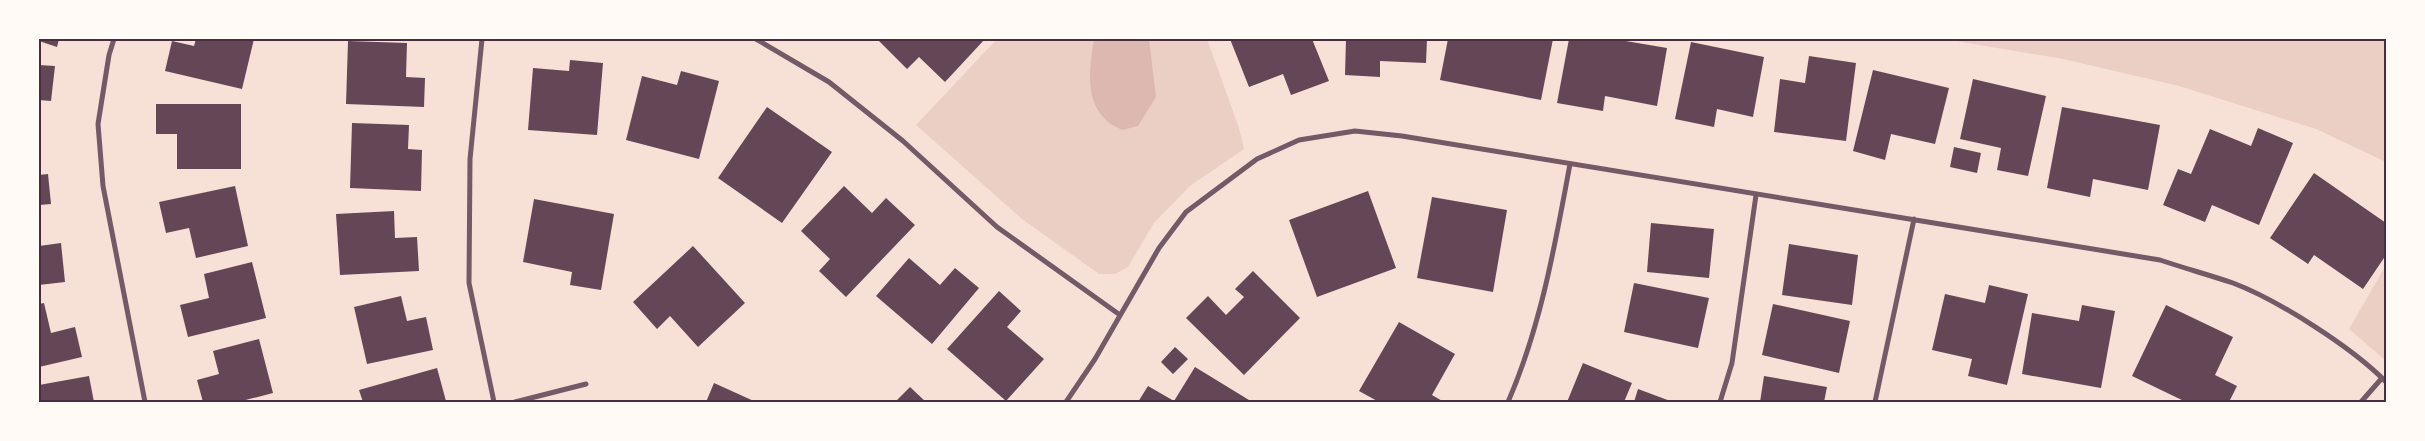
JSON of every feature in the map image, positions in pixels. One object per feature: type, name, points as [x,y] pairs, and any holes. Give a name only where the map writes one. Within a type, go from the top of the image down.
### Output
[{"type":"street","points":[[114,39],[98,124],[101,168],[123,300],[145,402]]},
{"type":"street","points":[[482,39],[470,159],[469,283],[494,402]]},
{"type":"street","points":[[756,39],[829,82],[903,141],[997,227],[1120,315]]},
{"type":"street","points":[[1066,402],[1159,248],[1186,212],[1257,158],[1299,140],[1355,131],[1402,136],[1853,212],[1914,219],[2160,260],[2234,284],[2281,306],[2347,350],[2384,380],[2361,402]]},
{"type":"street","points":[[1508,402],[1521,372],[1550,274],[1570,164]]},
{"type":"street","points":[[1720,402],[1732,363],[1756,195]]},
{"type":"street","points":[[1875,402],[1914,219]]},
{"type":"street","points":[[515,402],[586,384]]},
{"type":"shaded area","points":[[997,39],[1207,39],[1239,128],[1244,149],[1190,186],[1154,223],[1128,267],[1115,274],[1099,274],[1022,219],[916,125]]},
{"type":"shaded area","points":[[1094,39],[1149,39],[1156,97],[1138,126],[1122,130],[1105,119],[1098,111],[1091,91],[1090,81]]},
{"type":"shaded area","points":[[1944,39],[2386,39],[2386,162],[2316,129],[2179,86],[2063,59]]},
{"type":"shaded area","points":[[2386,265],[2386,361],[2349,329]]},
{"type":"building","points":[[39,39],[59,39],[57,47],[39,41]]},
{"type":"building","points":[[196,39],[254,39],[242,89],[165,71],[172,41],[194,46]]},
{"type":"building","points":[[881,39],[985,39],[945,82],[919,57],[907,69],[879,41]]},
{"type":"building","points":[[1230,39],[1312,39],[1329,81],[1291,95],[1283,74],[1249,87]]},
{"type":"building","points":[[1346,39],[1427,39],[1426,63],[1380,61],[1380,77],[1345,75]]},
{"type":"building","points":[[1448,39],[1553,39],[1541,100],[1440,80]]},
{"type":"building","points":[[1569,39],[1614,39],[1667,48],[1657,106],[1605,96],[1603,111],[1557,103]]},
{"type":"building","points":[[348,41],[407,43],[406,77],[425,78],[424,107],[346,104]]},
{"type":"building","points":[[1691,42],[1764,57],[1753,117],[1717,109],[1714,127],[1675,119]]},
{"type":"building","points":[[1809,56],[1856,63],[1846,141],[1774,132],[1780,79],[1805,83]]},
{"type":"building","points":[[570,60],[603,63],[597,135],[528,130],[533,68],[569,71]]},
{"type":"building","points":[[39,65],[55,66],[51,101],[39,100]]},
{"type":"building","points":[[1873,70],[1949,88],[1935,144],[1891,134],[1885,160],[1853,151]]},
{"type":"building","points":[[681,71],[719,81],[699,159],[626,140],[642,76],[677,85]]},
{"type":"building","points":[[1973,79],[2046,96],[2028,176],[1997,170],[2001,148],[1960,139]]},
{"type":"building","points":[[156,104],[241,104],[241,169],[177,169],[177,134],[156,134]]},
{"type":"building","points":[[767,107],[832,152],[782,223],[718,178]]},
{"type":"building","points":[[2062,107],[2160,125],[2148,190],[2093,179],[2090,197],[2047,188]]},
{"type":"building","points":[[352,123],[409,125],[408,149],[422,150],[421,191],[350,188]]},
{"type":"building","points":[[2258,128],[2293,143],[2259,225],[2212,205],[2205,222],[2163,205],[2178,169],[2191,174],[2210,129],[2251,146]]},
{"type":"building","points":[[1954,147],[1981,153],[1977,173],[1950,167]]},
{"type":"building","points":[[2314,173],[2386,223],[2386,255],[2363,289],[2314,255],[2308,264],[2270,238]]},
{"type":"building","points":[[48,174],[51,204],[39,205],[39,175]]},
{"type":"building","points":[[235,186],[248,246],[196,258],[189,228],[166,233],[159,202]]},
{"type":"building","points":[[844,186],[872,213],[886,198],[915,225],[846,297],[819,271],[830,259],[801,231]]},
{"type":"building","points":[[1368,191],[1396,268],[1317,297],[1289,220]]},
{"type":"building","points":[[1432,197],[1507,210],[1493,292],[1417,278]]},
{"type":"building","points":[[534,199],[614,214],[601,290],[570,285],[572,272],[523,262]]},
{"type":"building","points":[[394,211],[395,238],[417,237],[419,271],[340,275],[336,214]]},
{"type":"building","points":[[1651,223],[1714,229],[1709,278],[1647,272]]},
{"type":"building","points":[[61,243],[65,282],[39,285],[39,246]]},
{"type":"building","points":[[1789,244],[1858,255],[1852,305],[1782,295]]},
{"type":"building","points":[[693,246],[745,303],[698,347],[670,316],[657,329],[633,302]]},
{"type":"building","points":[[909,258],[940,285],[955,268],[979,288],[932,344],[876,296]]},
{"type":"building","points":[[252,262],[266,318],[188,337],[180,305],[209,298],[204,274]]},
{"type":"building","points":[[1253,271],[1300,318],[1244,375],[1186,318],[1208,296],[1226,315],[1244,297],[1235,289]]},
{"type":"building","points":[[1634,283],[1709,298],[1698,348],[1624,332]]},
{"type":"building","points":[[1989,285],[2028,294],[2007,385],[1968,376],[1972,359],[1932,350],[1945,294],[1985,303]]},
{"type":"building","points":[[999,291],[1021,311],[1007,327],[1044,359],[1006,401],[947,349]]},
{"type":"building","points":[[401,296],[407,321],[426,317],[433,350],[367,364],[354,307]]},
{"type":"building","points":[[44,303],[51,333],[75,327],[82,357],[39,367],[39,304]]},
{"type":"building","points":[[1773,304],[1850,321],[1839,373],[1762,355]]},
{"type":"building","points":[[2082,305],[2115,311],[2101,388],[2022,374],[2032,313],[2079,321]]},
{"type":"building","points":[[2166,305],[2233,337],[2215,375],[2237,386],[2229,402],[2186,402],[2132,376]]},
{"type":"building","points":[[1399,322],[1455,354],[1432,395],[1444,402],[1379,402],[1359,391]]},
{"type":"building","points":[[259,339],[273,393],[238,402],[203,402],[197,380],[219,374],[213,351]]},
{"type":"building","points":[[1175,347],[1188,359],[1173,374],[1161,362]]},
{"type":"building","points":[[1583,363],[1632,383],[1624,402],[1567,402]]},
{"type":"building","points":[[1195,367],[1249,400],[1247,402],[1138,402],[1148,386],[1174,401]]},
{"type":"building","points":[[437,368],[446,401],[363,402],[359,390]]},
{"type":"building","points":[[89,376],[94,402],[39,402],[39,385]]},
{"type":"building","points":[[1764,376],[1827,387],[1824,402],[1760,402]]},
{"type":"building","points":[[714,383],[756,402],[706,402]]},
{"type":"building","points":[[910,387],[926,402],[895,402]]},
{"type":"building","points":[[1638,389],[1673,402],[1634,402]]}]
